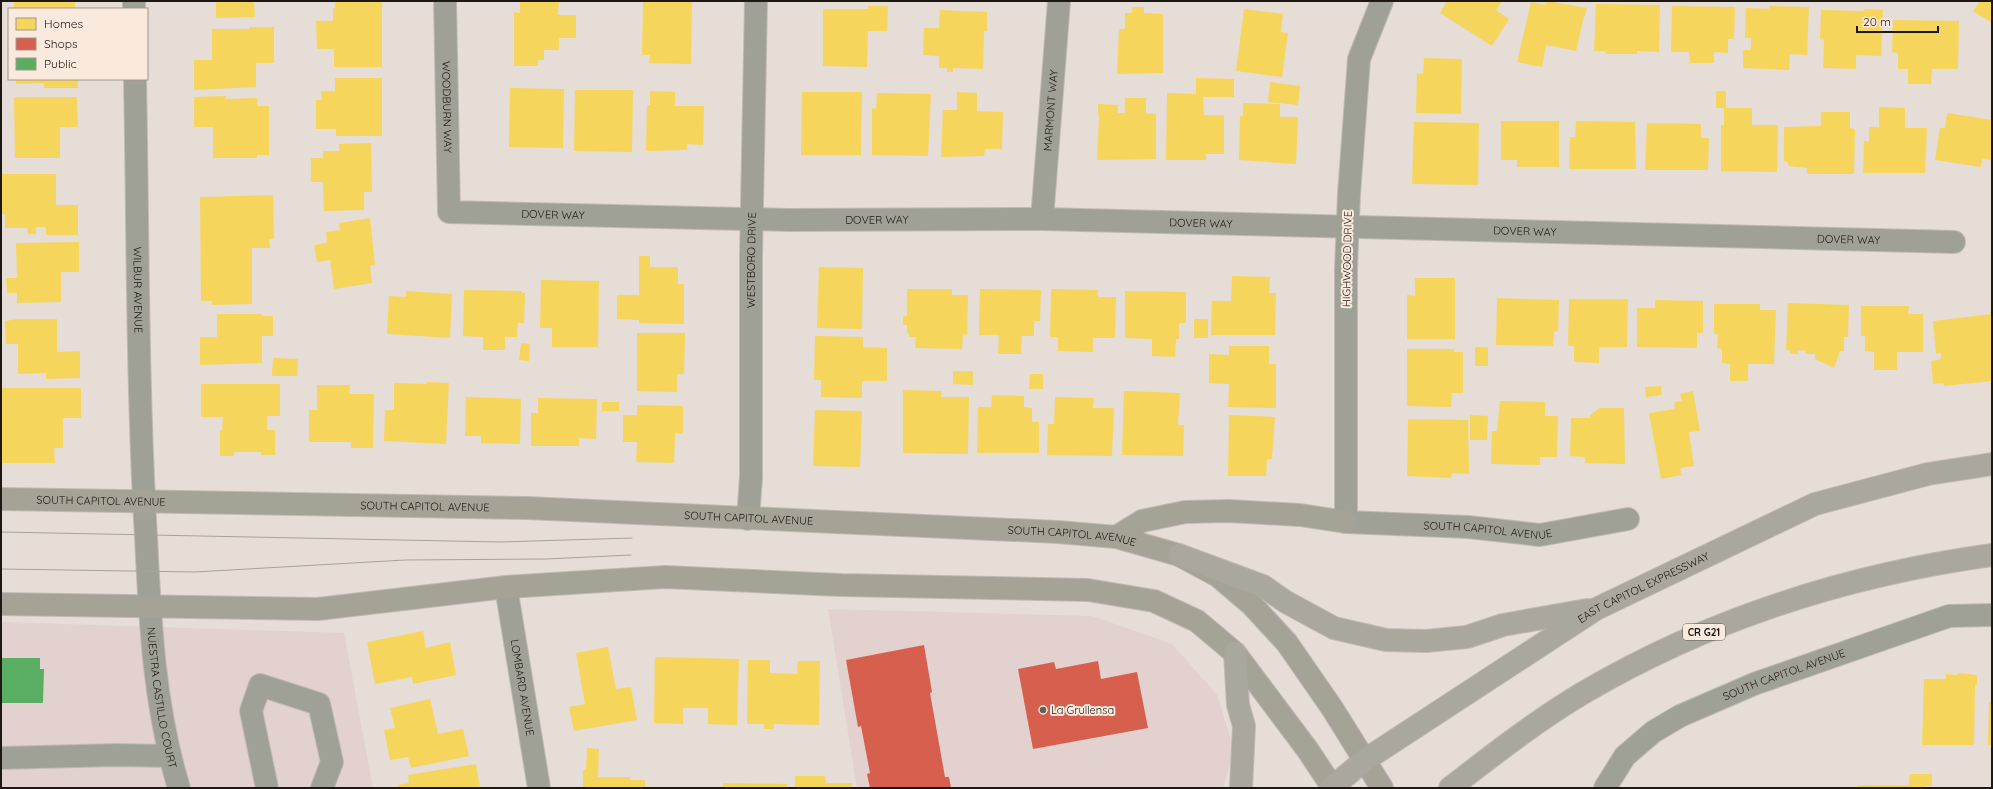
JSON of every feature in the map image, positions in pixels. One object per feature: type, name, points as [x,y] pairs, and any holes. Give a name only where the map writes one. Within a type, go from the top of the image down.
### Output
[{"type":"highway","name":"EAST CAPITOL EXPRESSWAY","points":[[1332,788],[1364,760],[1596,609],[1815,504],[1928,474],[1992,464]]},
{"type":"highway","points":[[1179,554],[1263,586],[1286,602],[1334,628],[1386,640],[1426,641],[1467,637],[1503,625],[1596,609]]},
{"type":"highway","name":"CR G21","points":[[1450,788],[1532,726],[1582,693],[1670,646],[1747,614],[1852,581],[1992,555]]},
{"type":"highway","points":[[1235,653],[1238,705],[1244,726],[1241,788]]},
{"type":"main road","name":"SOUTH CAPITOL AVENUE","points":[[1,498],[143,502],[528,508],[1042,531],[1116,537],[1179,554],[1218,576],[1252,605],[1287,643],[1382,788]]},
{"type":"main road","points":[[1116,537],[1142,521],[1186,512],[1229,511],[1300,515],[1346,522]]},
{"type":"main road","points":[[1,604],[318,609],[506,587],[666,577],[841,585],[1088,590],[1154,601],[1197,621],[1235,653],[1307,749],[1332,788]]},
{"type":"street","name":"WOODBURN WAY","points":[[446,1],[448,212]]},
{"type":"street","name":"WESTBORO DRIVE","points":[[748,519],[750,476],[752,219],[756,1]]},
{"type":"street","name":"MARMONT WAY","points":[[1042,219],[1059,1]]},
{"type":"street","name":"HIGHWOOD DRIVE","points":[[1346,522],[1346,268],[1349,194],[1359,59],[1382,1]]},
{"type":"street","name":"WILBUR AVENUE","points":[[135,80],[143,502],[149,607]]},
{"type":"street","name":"DOVER WAY","points":[[448,212],[752,219],[1042,219],[1348,228],[1954,242]]},
{"type":"street","name":"SOUTH CAPITOL AVENUE","points":[[1346,522],[1468,527],[1540,535],[1628,519]]},
{"type":"street","name":"LOMBARD AVENUE","points":[[506,587],[539,788]]},
{"type":"street","name":"NUESTRA CASTILLO COURT","points":[[149,607],[152,648],[169,756],[179,788]]},
{"type":"street","name":"SOUTH CAPITOL AVENUE","points":[[1605,788],[1625,756],[1652,732],[1680,716],[1754,684],[1949,616],[1992,615]]},
{"type":"street","points":[[267,788],[251,711],[260,685],[319,704],[332,762],[322,788]]},
{"type":"street","points":[[1,758],[117,755],[169,756]]},
{"type":"shaded area","points":[[828,609],[1092,616],[1172,644],[1217,695],[1234,749],[1223,788],[857,788]]},
{"type":"shaded area","points":[[1,622],[344,633],[373,788],[1,788]]},
{"type":"building: Homes","points":[[14,1],[75,1],[75,8],[14,8]]},
{"type":"building: Homes","points":[[216,1],[254,1],[255,17],[216,18]]},
{"type":"building: Homes","points":[[382,1],[382,67],[334,67],[334,49],[317,49],[316,21],[333,21],[333,8],[335,8],[335,2]]},
{"type":"building: Homes","points":[[520,1],[559,1],[558,15],[576,15],[576,38],[559,38],[559,50],[544,50],[544,60],[538,60],[538,66],[514,66],[514,12],[520,13]]},
{"type":"building: Homes","points":[[643,1],[692,1],[691,64],[649,63],[650,55],[642,55]]},
{"type":"building: Homes","points":[[1447,1],[1502,1],[1496,10],[1509,19],[1492,46],[1440,13]]},
{"type":"building: Homes","points":[[1547,1],[1587,8],[1576,51],[1546,45],[1542,67],[1517,62],[1531,2],[1546,5]]},
{"type":"building: Homes","points":[[1980,1],[1992,1],[1992,23],[1973,11]]},
{"type":"building: Homes","points":[[1596,4],[1660,5],[1659,52],[1637,51],[1637,54],[1606,54],[1605,51],[1594,51]]},
{"type":"building: Homes","points":[[868,6],[888,6],[887,31],[868,31],[867,67],[823,66],[823,9],[868,9]]},
{"type":"building: Homes","points":[[1672,6],[1735,7],[1734,39],[1728,39],[1728,53],[1714,52],[1714,63],[1690,63],[1689,52],[1671,52]]},
{"type":"building: Homes","points":[[1769,6],[1809,7],[1807,55],[1790,54],[1789,70],[1743,68],[1743,50],[1751,50],[1751,38],[1745,38],[1746,8],[1769,9]]},
{"type":"building: Homes","points":[[1132,7],[1144,7],[1144,13],[1163,14],[1163,73],[1117,74],[1119,29],[1125,29],[1125,13],[1132,13]]},
{"type":"building: Homes","points":[[1244,9],[1283,14],[1281,32],[1288,33],[1282,77],[1236,71]]},
{"type":"building: Homes","points":[[1864,9],[1883,10],[1881,56],[1856,55],[1856,69],[1823,68],[1824,40],[1820,39],[1821,10],[1864,11]]},
{"type":"building: Homes","points":[[940,10],[987,12],[987,31],[984,31],[983,69],[953,68],[953,72],[947,72],[947,68],[939,68],[939,56],[923,55],[924,28],[939,28]]},
{"type":"building: Homes","points":[[1893,20],[1959,21],[1958,69],[1932,69],[1931,84],[1908,84],[1908,69],[1898,69],[1898,53],[1892,52]]},
{"type":"building: Homes","points":[[249,27],[274,27],[274,63],[256,63],[256,87],[194,90],[194,60],[212,60],[212,29],[249,29]]},
{"type":"building: Homes","points":[[1424,58],[1462,59],[1461,114],[1416,113],[1417,73],[1423,74]]},
{"type":"building: Homes","points":[[335,78],[382,78],[382,136],[336,136],[336,129],[316,129],[316,100],[322,100],[321,91],[335,91]]},
{"type":"building: Homes","points":[[1196,78],[1234,79],[1234,97],[1203,97],[1204,115],[1224,115],[1224,154],[1206,154],[1206,160],[1166,160],[1167,93],[1196,94]]},
{"type":"building: Homes","points":[[16,80],[78,80],[78,88],[44,88],[44,83],[16,84]]},
{"type":"building: Homes","points":[[1270,82],[1300,86],[1298,105],[1268,102]]},
{"type":"building: Homes","points":[[510,88],[564,89],[563,148],[509,147]]},
{"type":"building: Homes","points":[[575,90],[633,90],[632,152],[574,151]]},
{"type":"building: Homes","points":[[650,91],[675,92],[675,106],[704,106],[703,145],[687,144],[687,150],[646,151],[647,105],[650,105]]},
{"type":"building: Homes","points":[[1716,91],[1726,91],[1726,108],[1752,108],[1752,125],[1778,125],[1777,172],[1721,171],[1721,125],[1724,125],[1724,108],[1716,108]]},
{"type":"building: Homes","points":[[802,92],[862,92],[861,155],[801,155]]},
{"type":"building: Homes","points":[[957,92],[977,93],[977,111],[1003,112],[1002,149],[985,149],[984,156],[941,157],[943,110],[957,110]]},
{"type":"building: Homes","points":[[877,93],[931,94],[928,156],[872,155],[872,108],[876,109]]},
{"type":"building: Homes","points":[[226,96],[226,99],[257,98],[257,106],[269,106],[269,155],[257,155],[257,158],[213,158],[213,127],[194,127],[194,97]]},
{"type":"building: Homes","points":[[14,97],[77,97],[78,127],[60,127],[60,158],[15,158]]},
{"type":"building: Homes","points":[[1125,98],[1146,98],[1146,113],[1156,114],[1156,159],[1097,160],[1098,104],[1118,105],[1118,113],[1125,113]]},
{"type":"building: Homes","points":[[1243,103],[1280,104],[1280,117],[1298,117],[1296,164],[1239,160],[1240,116],[1243,116]]},
{"type":"building: Homes","points":[[1879,107],[1905,108],[1905,128],[1927,128],[1925,173],[1863,173],[1864,141],[1869,142],[1869,127],[1879,127]]},
{"type":"building: Homes","points":[[1821,112],[1850,112],[1850,128],[1855,129],[1854,174],[1807,174],[1807,168],[1788,166],[1788,162],[1784,161],[1784,127],[1821,126]]},
{"type":"building: Homes","points":[[1947,113],[1992,120],[1992,160],[1982,159],[1981,167],[1935,160],[1940,128],[1945,128]]},
{"type":"building: Homes","points":[[1501,121],[1559,121],[1559,167],[1517,167],[1517,160],[1501,160]]},
{"type":"building: Homes","points":[[1576,121],[1635,122],[1636,169],[1569,169],[1570,137],[1575,137]]},
{"type":"building: Homes","points":[[1414,122],[1479,123],[1478,185],[1412,184]]},
{"type":"building: Homes","points":[[1647,123],[1701,124],[1701,138],[1709,138],[1708,170],[1645,170]]},
{"type":"building: Homes","points":[[371,143],[372,192],[364,192],[364,210],[324,211],[323,182],[311,182],[311,158],[323,158],[323,151],[339,151],[339,144]]},
{"type":"building: Homes","points":[[1,174],[56,174],[56,205],[78,205],[78,235],[46,235],[46,227],[36,227],[36,234],[28,234],[27,228],[5,228],[5,214],[1,214]]},
{"type":"building: Homes","points":[[273,195],[274,239],[269,239],[270,248],[252,248],[252,304],[212,305],[212,301],[201,301],[200,197]]},
{"type":"building: Homes","points":[[370,218],[375,265],[370,266],[372,283],[334,289],[330,260],[317,262],[314,245],[327,243],[326,232],[340,230],[339,223]]},
{"type":"building: Homes","points":[[79,242],[79,272],[61,272],[61,302],[17,303],[17,293],[7,293],[6,278],[17,278],[16,243]]},
{"type":"building: Homes","points":[[639,256],[650,256],[650,267],[678,267],[678,284],[684,284],[684,324],[639,323],[639,320],[617,319],[617,295],[639,295]]},
{"type":"building: Homes","points":[[819,267],[863,268],[862,329],[817,328]]},
{"type":"building: Homes","points":[[1232,276],[1270,277],[1269,293],[1276,293],[1275,335],[1211,335],[1212,301],[1231,301]]},
{"type":"building: Homes","points":[[1415,278],[1455,278],[1455,339],[1407,339],[1407,295],[1415,296]]},
{"type":"building: Homes","points":[[541,280],[599,281],[598,347],[552,347],[552,328],[540,328]]},
{"type":"building: Homes","points":[[907,289],[952,289],[952,295],[968,295],[967,335],[963,334],[962,349],[915,348],[916,337],[909,337],[909,333],[907,333],[907,325],[903,325],[903,316],[907,316]]},
{"type":"building: Homes","points":[[980,289],[1041,290],[1040,321],[1034,321],[1034,336],[1022,336],[1021,354],[998,354],[999,335],[979,335]]},
{"type":"building: Homes","points":[[1051,289],[1098,290],[1098,297],[1116,297],[1115,338],[1093,338],[1093,352],[1058,351],[1058,337],[1050,337]]},
{"type":"building: Homes","points":[[464,290],[522,291],[522,293],[525,293],[524,323],[518,323],[517,337],[505,337],[505,350],[483,350],[483,337],[463,336]]},
{"type":"building: Homes","points":[[406,291],[452,294],[450,338],[387,334],[389,296],[406,297]]},
{"type":"building: Homes","points":[[1125,291],[1186,292],[1186,323],[1179,323],[1179,339],[1176,339],[1175,357],[1152,356],[1152,339],[1125,338]]},
{"type":"building: Homes","points":[[1497,298],[1559,300],[1558,331],[1554,332],[1553,346],[1496,345]]},
{"type":"building: Homes","points":[[1569,299],[1628,299],[1627,347],[1599,347],[1599,363],[1574,362],[1574,346],[1568,346]]},
{"type":"building: Homes","points":[[1655,300],[1703,301],[1703,333],[1697,333],[1697,348],[1637,347],[1637,308],[1655,308]]},
{"type":"building: Homes","points":[[1788,303],[1849,305],[1848,337],[1844,337],[1844,351],[1840,351],[1834,368],[1815,359],[1815,354],[1805,354],[1806,351],[1798,350],[1798,354],[1790,354],[1790,350],[1786,350]]},
{"type":"building: Homes","points":[[1714,304],[1760,304],[1760,310],[1776,310],[1774,364],[1748,364],[1748,381],[1730,381],[1730,364],[1722,363],[1722,349],[1717,348],[1718,334],[1714,334]]},
{"type":"building: Homes","points":[[1861,306],[1909,306],[1908,314],[1923,314],[1923,352],[1897,352],[1897,370],[1874,370],[1874,352],[1865,351],[1865,336],[1861,336]]},
{"type":"building: Homes","points":[[217,314],[262,314],[262,316],[273,316],[273,336],[262,336],[262,363],[200,365],[200,337],[217,337]]},
{"type":"building: Homes","points":[[1992,314],[1992,381],[1944,386],[1943,383],[1933,384],[1931,361],[1941,359],[1941,353],[1936,354],[1933,321]]},
{"type":"building: Homes","points":[[18,319],[57,319],[57,352],[80,351],[80,378],[46,379],[46,373],[18,374],[18,344],[6,344],[5,321]]},
{"type":"building: Homes","points":[[1194,319],[1208,319],[1208,338],[1194,338]]},
{"type":"building: Homes","points":[[637,333],[685,333],[684,374],[677,374],[677,392],[637,391]]},
{"type":"building: Homes","points":[[815,336],[863,337],[863,347],[887,348],[887,381],[862,381],[862,398],[821,397],[821,380],[814,380]]},
{"type":"building: Homes","points":[[521,343],[530,344],[529,361],[519,360]]},
{"type":"building: Homes","points":[[1229,346],[1269,346],[1269,364],[1276,364],[1276,408],[1228,407],[1229,384],[1209,383],[1209,354],[1229,355]]},
{"type":"building: Homes","points":[[1475,347],[1488,347],[1488,366],[1475,366]]},
{"type":"building: Homes","points":[[1407,349],[1454,349],[1454,352],[1463,352],[1463,393],[1452,393],[1451,407],[1407,406]]},
{"type":"building: Homes","points":[[273,358],[298,359],[297,376],[272,376]]},
{"type":"building: Homes","points":[[953,371],[973,371],[973,385],[953,384]]},
{"type":"building: Homes","points":[[1030,374],[1043,374],[1043,389],[1029,389]]},
{"type":"building: Homes","points":[[427,382],[449,383],[446,444],[384,441],[385,410],[394,410],[394,383],[427,384]]},
{"type":"building: Homes","points":[[201,384],[280,384],[280,416],[267,416],[267,430],[275,430],[275,455],[261,455],[261,452],[234,452],[234,456],[220,456],[220,431],[222,431],[223,417],[201,417]]},
{"type":"building: Homes","points":[[317,385],[350,385],[349,394],[374,394],[373,448],[351,448],[351,442],[309,442],[309,410],[317,410]]},
{"type":"building: Homes","points":[[1661,386],[1662,395],[1646,397],[1645,387]]},
{"type":"building: Homes","points":[[1,388],[81,388],[81,418],[63,418],[63,448],[54,448],[55,463],[1,463]]},
{"type":"building: Homes","points":[[903,390],[942,391],[941,397],[969,397],[968,454],[903,453]]},
{"type":"building: Homes","points":[[1124,391],[1180,393],[1178,425],[1184,425],[1183,456],[1122,455]]},
{"type":"building: Homes","points":[[1693,391],[1700,431],[1689,432],[1694,466],[1680,468],[1682,475],[1661,479],[1649,413],[1675,409],[1674,402],[1682,401],[1680,394]]},
{"type":"building: Homes","points":[[992,395],[1024,396],[1024,407],[1032,408],[1032,422],[1039,422],[1039,453],[977,453],[978,407],[991,407]]},
{"type":"building: Homes","points":[[466,397],[521,399],[520,444],[481,443],[481,436],[465,436]]},
{"type":"building: Homes","points":[[1055,397],[1094,398],[1093,408],[1114,408],[1112,456],[1047,455],[1048,424],[1054,424]]},
{"type":"building: Homes","points":[[538,398],[597,399],[596,439],[579,438],[579,446],[531,446],[531,413],[538,413]]},
{"type":"building: Homes","points":[[1500,401],[1545,402],[1545,416],[1558,416],[1557,457],[1540,457],[1540,465],[1491,464],[1492,431],[1497,431]]},
{"type":"building: Homes","points":[[602,402],[619,402],[619,411],[602,411]]},
{"type":"building: Homes","points":[[637,405],[683,406],[683,434],[675,433],[674,463],[636,462],[637,442],[623,442],[623,415],[637,415]]},
{"type":"building: Homes","points":[[1600,408],[1624,408],[1625,464],[1585,463],[1585,457],[1570,456],[1571,418],[1590,418],[1590,415]]},
{"type":"building: Homes","points":[[815,410],[862,411],[860,467],[813,466]]},
{"type":"building: Homes","points":[[1229,415],[1275,417],[1272,459],[1267,459],[1266,476],[1228,476]]},
{"type":"building: Homes","points":[[1470,415],[1488,416],[1487,440],[1470,440]]},
{"type":"building: Homes","points":[[1408,419],[1468,420],[1469,474],[1452,473],[1451,478],[1407,476]]},
{"type":"building: Homes","points":[[423,631],[426,648],[450,642],[456,675],[413,684],[412,677],[375,684],[367,642]]},
{"type":"building: Homes","points":[[608,647],[616,689],[631,687],[637,720],[574,731],[569,707],[585,704],[576,653]]},
{"type":"building: Homes","points":[[655,657],[739,659],[737,725],[708,724],[708,708],[683,708],[683,724],[654,723]]},
{"type":"building: Homes","points":[[748,660],[770,660],[770,673],[797,674],[798,661],[820,661],[819,725],[774,724],[774,729],[764,729],[764,724],[747,724]]},
{"type":"building: Homes","points":[[1958,673],[1977,675],[1977,685],[1975,685],[1974,745],[1922,745],[1924,679],[1946,679],[1946,674],[1958,675]]},
{"type":"building: Homes","points":[[430,699],[438,734],[463,729],[469,756],[411,768],[408,757],[390,760],[384,730],[395,728],[390,708]]},
{"type":"building: Homes","points":[[1989,702],[1992,702],[1992,745],[1988,745]]},
{"type":"building: Homes","points":[[587,748],[599,749],[598,777],[630,777],[630,780],[645,780],[645,788],[583,788],[583,770],[586,770]]},
{"type":"building: Homes","points":[[476,764],[480,788],[398,788],[398,785],[409,783],[408,775]]},
{"type":"building: Homes","points":[[1910,774],[1932,774],[1932,786],[1926,786],[1926,788],[1857,788],[1857,785],[1909,785]]},
{"type":"building: Homes","points":[[795,776],[825,776],[826,783],[852,783],[852,788],[795,788]]},
{"type":"building: Homes","points":[[723,783],[787,784],[787,788],[723,788]]},
{"type":"building: Shops","points":[[924,645],[932,692],[930,693],[945,777],[949,777],[951,788],[870,788],[867,774],[870,773],[861,726],[858,727],[846,660]]},
{"type":"building: Shops","points":[[1098,661],[1101,679],[1137,672],[1148,728],[1033,749],[1018,669],[1054,662],[1056,669]]},
{"type":"building: Public","points":[[1,658],[40,658],[40,669],[44,669],[43,703],[1,703]]},
{"type":"tram line","points":[[1,532],[500,542],[632,538]]},
{"type":"tram line","points":[[1,569],[195,572],[405,560],[546,559],[631,555]]},
{"type":"place","name":"La Grullensa","points":[[1043,710]]}]
